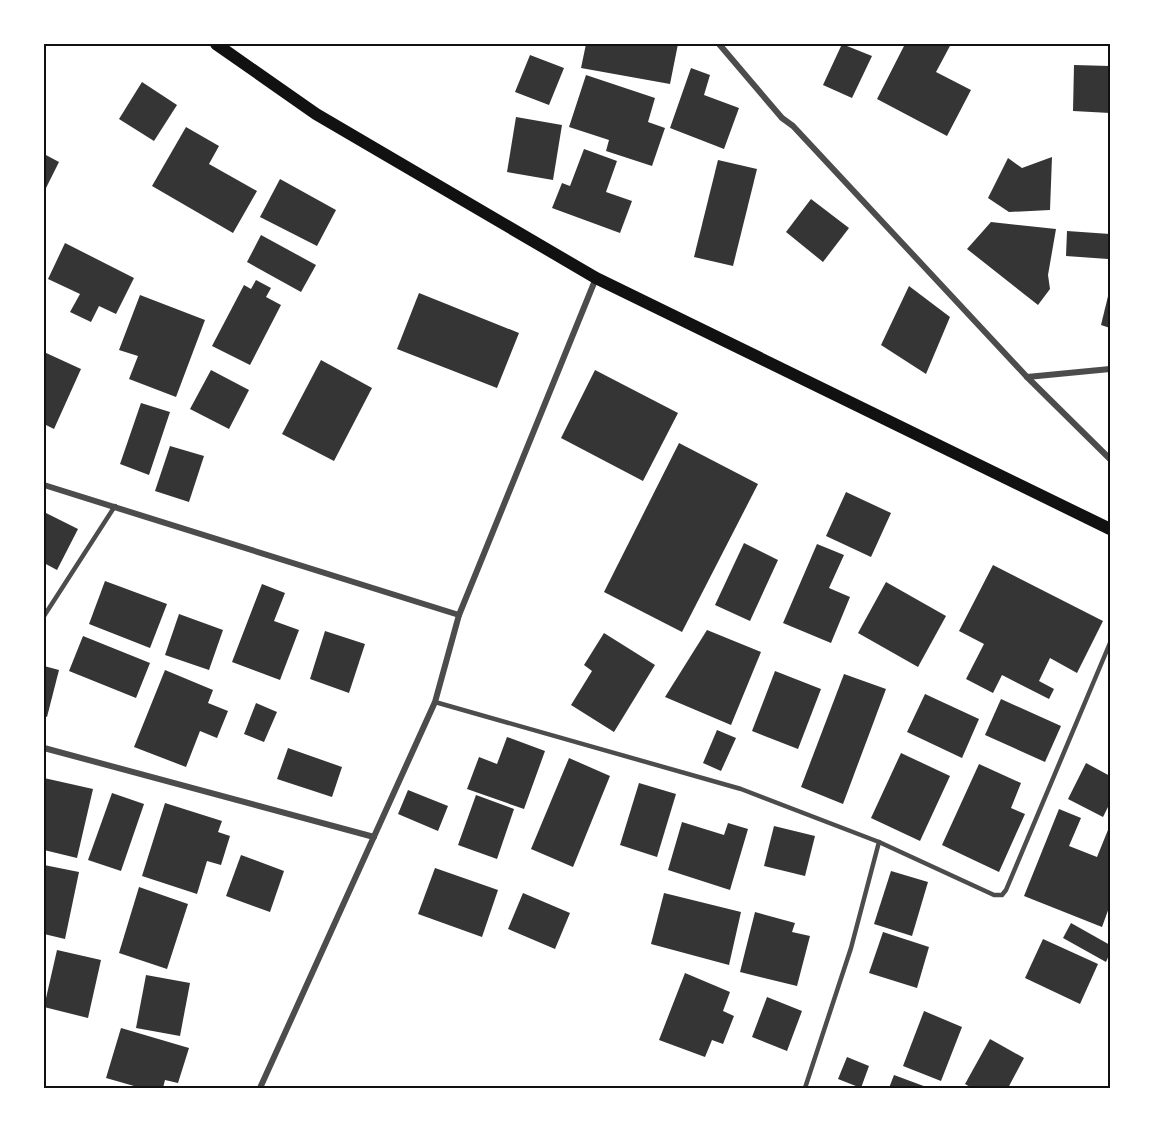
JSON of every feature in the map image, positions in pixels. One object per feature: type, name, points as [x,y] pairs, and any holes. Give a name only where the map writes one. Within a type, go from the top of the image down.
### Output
[{"type":"main road","points":[[216,44],[316,114],[596,278],[1110,530]]},
{"type":"street","points":[[719,44],[782,118],[793,126],[1027,377],[1110,459]]},
{"type":"street","points":[[260,1089],[435,702],[459,615],[596,278]]},
{"type":"street","points":[[1027,377],[1110,369]]},
{"type":"street","points":[[44,485],[459,615]]},
{"type":"street","points":[[44,748],[374,837]]},
{"type":"lane","points":[[44,616],[115,506]]},
{"type":"lane","points":[[435,702],[741,789],[879,842],[994,895],[1002,895],[1011,879],[1110,643]]},
{"type":"lane","points":[[805,1089],[851,948],[879,842]]},
{"type":"building","points":[[586,44],[678,44],[670,84],[581,68]]},
{"type":"building","points":[[842,44],[872,56],[852,98],[823,85]]},
{"type":"building","points":[[905,44],[951,44],[936,72],[971,90],[947,136],[877,99]]},
{"type":"building","points":[[530,55],[564,68],[549,105],[515,92]]},
{"type":"building","points":[[1074,65],[1110,66],[1110,113],[1073,111]]},
{"type":"building","points":[[691,68],[710,75],[704,95],[739,108],[724,149],[670,128]]},
{"type":"building","points":[[586,75],[655,98],[648,122],[665,128],[652,166],[606,151],[609,140],[569,127]]},
{"type":"building","points":[[142,82],[177,105],[154,141],[119,119]]},
{"type":"building","points":[[516,117],[562,125],[553,180],[507,172]]},
{"type":"building","points":[[186,127],[219,146],[209,164],[257,191],[233,233],[152,186]]},
{"type":"building","points":[[584,149],[617,161],[606,192],[632,201],[620,233],[552,208],[562,183],[570,186]]},
{"type":"building","points":[[44,154],[59,162],[44,192]]},
{"type":"building","points":[[1052,157],[1050,210],[1009,212],[988,198],[1008,158],[1022,168]]},
{"type":"building","points":[[718,160],[757,169],[733,266],[694,257]]},
{"type":"building","points":[[280,179],[336,210],[317,246],[260,217]]},
{"type":"building","points":[[811,199],[849,228],[823,262],[786,232]]},
{"type":"building","points":[[991,222],[1056,229],[1048,275],[1050,289],[1038,305],[967,249]]},
{"type":"building","points":[[1067,231],[1110,234],[1108,259],[1066,256]]},
{"type":"building","points":[[261,235],[316,265],[301,292],[247,262]]},
{"type":"building","points":[[65,243],[134,278],[116,314],[99,306],[91,322],[70,312],[80,294],[48,279]]},
{"type":"building","points":[[256,280],[271,288],[266,297],[281,305],[250,365],[212,346],[244,285],[251,289]]},
{"type":"building","points":[[909,286],[950,317],[926,374],[881,345]]},
{"type":"building","points":[[1110,288],[1110,328],[1101,325]]},
{"type":"building","points":[[419,293],[519,333],[497,388],[397,349]]},
{"type":"building","points":[[140,295],[205,320],[176,397],[129,379],[138,356],[119,350]]},
{"type":"building","points":[[44,352],[81,369],[54,429],[44,424]]},
{"type":"building","points":[[321,360],[372,388],[334,461],[282,434]]},
{"type":"building","points":[[211,370],[249,390],[229,429],[190,409]]},
{"type":"building","points":[[595,370],[678,413],[643,481],[561,438]]},
{"type":"building","points":[[141,403],[170,412],[149,475],[120,464]]},
{"type":"building","points":[[679,443],[758,484],[682,632],[604,592]]},
{"type":"building","points":[[170,446],[204,456],[189,502],[155,491]]},
{"type":"building","points":[[846,492],[891,513],[871,557],[826,536]]},
{"type":"building","points":[[44,512],[78,529],[57,570],[44,563]]},
{"type":"building","points":[[744,543],[778,560],[750,621],[715,605]]},
{"type":"building","points":[[817,544],[844,555],[829,588],[850,597],[831,643],[783,623]]},
{"type":"building","points":[[993,565],[1103,621],[1077,673],[1050,658],[1039,681],[1054,689],[1049,699],[1002,675],[993,693],[966,679],[984,644],[959,631]]},
{"type":"building","points":[[105,581],[167,604],[150,648],[89,624]]},
{"type":"building","points":[[886,582],[946,616],[918,667],[858,633]]},
{"type":"building","points":[[262,584],[285,593],[274,621],[299,630],[280,680],[232,662]]},
{"type":"building","points":[[179,614],[223,630],[209,670],[165,655]]},
{"type":"building","points":[[707,630],[761,652],[731,725],[665,697]]},
{"type":"building","points":[[325,631],[365,644],[349,693],[310,679]]},
{"type":"building","points":[[604,633],[655,665],[614,732],[571,705],[592,671],[584,665]]},
{"type":"building","points":[[83,636],[150,663],[136,698],[69,671]]},
{"type":"building","points":[[44,666],[59,670],[47,717],[44,716]]},
{"type":"building","points":[[165,670],[213,690],[208,703],[228,711],[217,738],[200,731],[186,767],[134,747]]},
{"type":"building","points":[[775,671],[821,689],[798,749],[752,731]]},
{"type":"building","points":[[844,674],[886,689],[843,804],[801,787]]},
{"type":"building","points":[[925,694],[979,719],[962,758],[907,732]]},
{"type":"building","points":[[1001,699],[1061,726],[1045,762],[985,735]]},
{"type":"building","points":[[256,703],[277,712],[264,742],[244,734]]},
{"type":"building","points":[[717,730],[736,738],[721,771],[703,763]]},
{"type":"building","points":[[507,737],[545,751],[524,809],[467,789],[479,757],[497,764]]},
{"type":"building","points":[[288,748],[342,767],[332,797],[277,779]]},
{"type":"building","points":[[901,753],[950,776],[920,841],[871,818]]},
{"type":"building","points":[[569,758],[610,776],[573,867],[531,849]]},
{"type":"building","points":[[1086,763],[1110,776],[1110,803],[1103,817],[1068,799]]},
{"type":"building","points":[[979,764],[1021,783],[1011,808],[1025,814],[999,872],[942,845]]},
{"type":"building","points":[[44,778],[93,789],[77,858],[44,850]]},
{"type":"building","points":[[639,783],[676,794],[657,857],[620,845]]},
{"type":"building","points":[[408,790],[448,806],[438,831],[398,814]]},
{"type":"building","points":[[112,793],[144,804],[121,871],[88,860]]},
{"type":"building","points":[[476,795],[514,809],[497,859],[458,845]]},
{"type":"building","points":[[165,803],[222,821],[218,832],[230,836],[221,865],[207,861],[197,894],[142,876]]},
{"type":"building","points":[[1059,809],[1081,818],[1069,846],[1097,857],[1110,825],[1110,905],[1102,927],[1024,896]]},
{"type":"building","points":[[682,822],[724,835],[728,823],[748,829],[730,890],[668,870]]},
{"type":"building","points":[[774,826],[815,836],[805,876],[764,866]]},
{"type":"building","points":[[241,855],[284,871],[270,912],[226,896]]},
{"type":"building","points":[[44,865],[79,872],[65,939],[44,934]]},
{"type":"building","points":[[435,868],[498,890],[482,937],[418,914]]},
{"type":"building","points":[[891,871],[928,882],[912,936],[874,924]]},
{"type":"building","points":[[139,887],[188,904],[167,969],[119,953]]},
{"type":"building","points":[[523,893],[570,913],[555,949],[508,929]]},
{"type":"building","points":[[664,893],[741,912],[729,965],[651,944]]},
{"type":"building","points":[[755,912],[795,923],[792,932],[810,936],[797,986],[740,972]]},
{"type":"building","points":[[1071,923],[1110,945],[1110,953],[1106,962],[1063,938]]},
{"type":"building","points":[[883,932],[929,947],[917,988],[869,973]]},
{"type":"building","points":[[1043,939],[1098,964],[1080,1004],[1025,978]]},
{"type":"building","points":[[57,950],[101,960],[88,1018],[44,1007]]},
{"type":"building","points":[[685,973],[730,992],[723,1011],[734,1016],[723,1044],[712,1040],[705,1057],[659,1040]]},
{"type":"building","points":[[146,975],[190,983],[180,1036],[136,1028]]},
{"type":"building","points":[[767,997],[802,1011],[787,1051],[752,1037]]},
{"type":"building","points":[[924,1011],[962,1027],[941,1081],[903,1066]]},
{"type":"building","points":[[121,1028],[189,1048],[178,1083],[165,1080],[163,1088],[141,1088],[106,1078]]},
{"type":"building","points":[[990,1039],[1024,1058],[1008,1088],[972,1088],[965,1084]]},
{"type":"building","points":[[847,1057],[869,1066],[861,1088],[838,1079]]},
{"type":"building","points":[[894,1075],[929,1088],[889,1088]]}]
